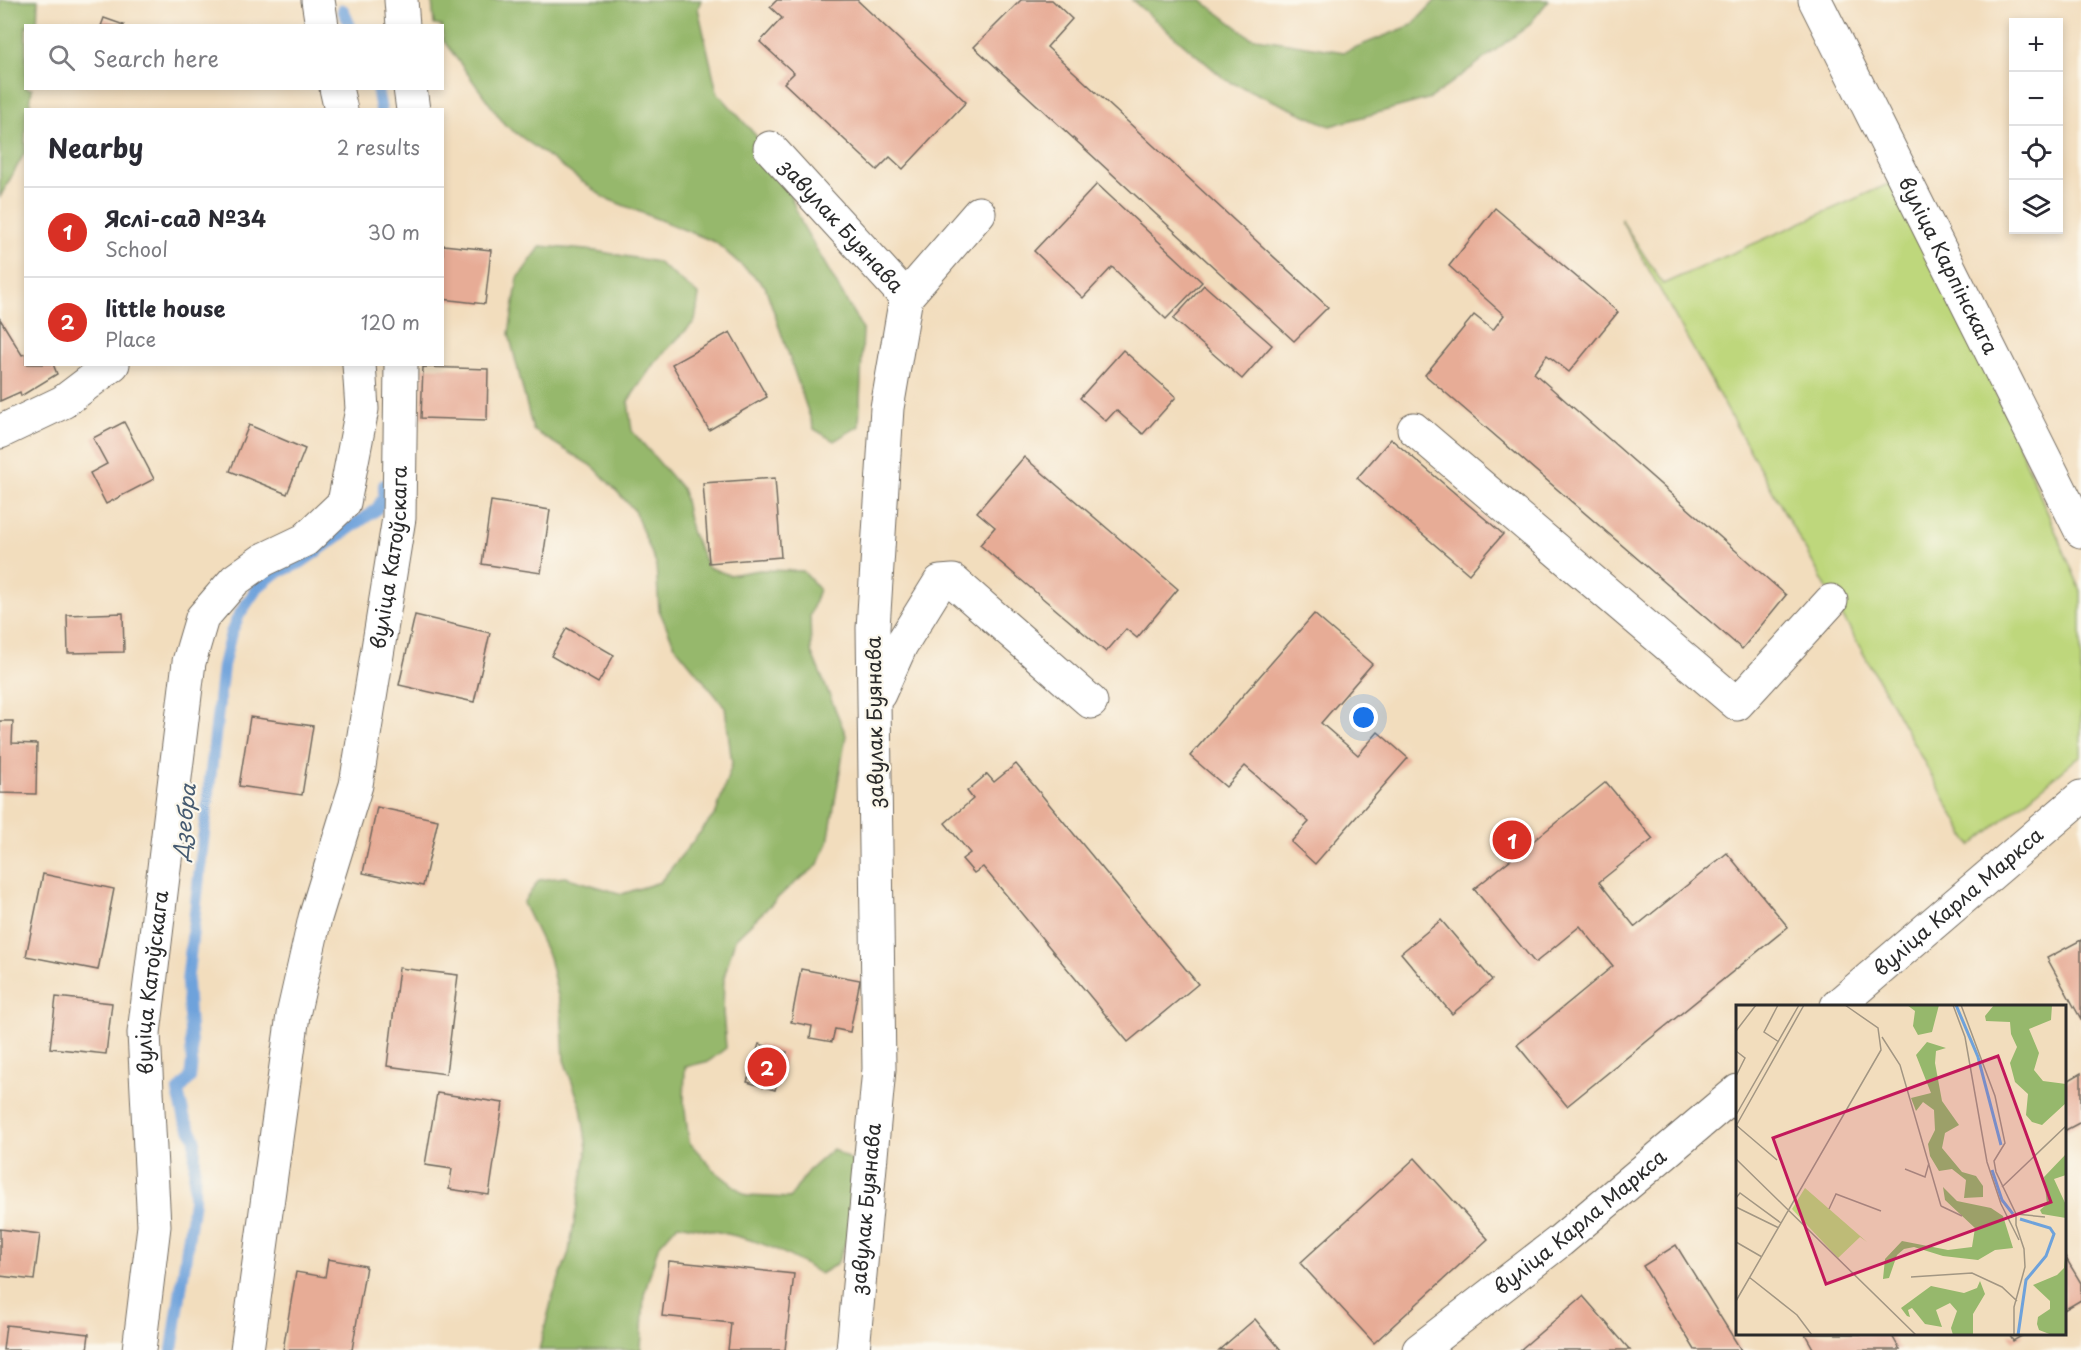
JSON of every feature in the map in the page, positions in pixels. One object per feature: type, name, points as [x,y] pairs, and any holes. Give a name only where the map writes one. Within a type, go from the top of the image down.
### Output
[{"type":"street","points":[[401,0],[403,24]]},
{"type":"street","name":"вуліца Карпінскага","points":[[1815,0],[2081,531]]},
{"type":"street","points":[[336,90],[340,108]]},
{"type":"street","points":[[410,90],[412,108]]},
{"type":"street","name":"завулак Буянава","points":[[770,148],[906,297],[887,408],[873,628],[879,1069],[853,1350]]},
{"type":"street","points":[[906,297],[979,213]]},
{"type":"street","points":[[0,432],[63,402],[110,366]]},
{"type":"street","name":"вуліца Катоўскага","points":[[139,1350],[154,1226],[144,1033],[189,662],[202,618],[235,580],[263,560],[305,540],[344,503],[362,409],[359,366]]},
{"type":"street","name":"вуліца Катоўскага","points":[[247,1350],[293,1015],[315,918],[356,785],[399,518],[401,366]]},
{"type":"street","points":[[1414,429],[1737,704],[1831,601]]},
{"type":"street","points":[[874,704],[911,627],[940,582],[953,581],[1091,702]]},
{"type":"street","name":"вуліца Карла Маркса","points":[[1838,1005],[2081,797]]},
{"type":"street","name":"вуліца Карла Маркса","points":[[1419,1350],[1560,1241],[1736,1092]]},
{"type":"green space","points":[[0,0],[38,0],[37,24],[24,24],[24,90],[32,90],[29,108],[24,108],[24,154],[0,197]]},
{"type":"green space","points":[[432,0],[701,0],[698,8],[717,92],[774,156],[802,224],[863,330],[859,426],[834,441],[814,429],[765,286],[715,242],[605,198],[505,125],[444,41],[444,24],[434,24]]},
{"type":"green space","points":[[1132,0],[1201,0],[1250,37],[1344,52],[1412,25],[1436,0],[1549,0],[1528,26],[1431,98],[1330,126],[1226,80]]},
{"type":"green space","points":[[1904,177],[2081,591],[2081,755],[1971,846],[1620,218],[1663,284]]},
{"type":"green space","points":[[541,246],[596,251],[657,262],[699,295],[695,321],[655,362],[628,401],[632,431],[683,490],[691,531],[708,567],[729,575],[759,570],[803,571],[819,589],[810,616],[811,651],[846,735],[828,843],[817,866],[787,889],[735,939],[724,977],[723,1012],[726,1048],[709,1061],[685,1067],[684,1102],[689,1142],[715,1171],[747,1196],[790,1198],[808,1171],[833,1149],[855,1163],[848,1236],[837,1264],[820,1274],[785,1253],[752,1240],[678,1224],[658,1247],[644,1295],[641,1350],[539,1350],[553,1295],[569,1252],[587,1148],[581,1107],[564,1060],[561,1009],[549,957],[523,903],[539,880],[565,877],[622,894],[660,882],[716,813],[732,764],[725,707],[675,646],[659,610],[656,564],[634,510],[595,468],[533,430],[509,334],[518,278]]},
{"type":"building","points":[[777,0],[857,0],[966,102],[903,169],[890,157],[877,170],[784,83],[794,73],[760,42],[782,18],[770,7]]},
{"type":"building","points":[[1021,0],[1052,0],[1072,19],[1047,47],[1328,307],[1294,341],[974,47]]},
{"type":"building","points":[[104,18],[121,24],[102,24]]},
{"type":"building","points":[[1097,184],[1202,282],[1166,319],[1112,267],[1083,298],[1034,251]]},
{"type":"building","points":[[1495,208],[1618,312],[1569,372],[1547,355],[1534,373],[1786,595],[1742,649],[1425,375],[1474,315],[1493,330],[1504,315],[1449,266]]},
{"type":"building","points":[[444,245],[491,250],[485,304],[444,299]]},
{"type":"building","points":[[1204,285],[1272,345],[1242,379],[1173,319]]},
{"type":"building","points":[[0,319],[22,355],[24,354],[24,366],[54,366],[57,374],[21,396],[20,392],[0,401]]},
{"type":"building","points":[[730,332],[767,397],[709,430],[672,364]]},
{"type":"building","points":[[1123,350],[1176,397],[1143,434],[1116,410],[1106,421],[1080,398]]},
{"type":"building","points":[[423,367],[488,369],[487,420],[421,418]]},
{"type":"building","points":[[124,422],[154,479],[106,504],[90,473],[107,464],[93,438]]},
{"type":"building","points":[[249,425],[305,449],[287,494],[230,471]]},
{"type":"building","points":[[1391,439],[1503,534],[1469,574],[1357,478]]},
{"type":"building","points":[[1024,457],[1178,589],[1137,638],[1126,629],[1106,652],[980,545],[995,527],[977,512]]},
{"type":"building","points":[[775,478],[781,557],[709,563],[703,483]]},
{"type":"building","points":[[491,501],[550,510],[541,573],[482,564]]},
{"type":"building","points":[[123,613],[124,652],[68,653],[67,615]]},
{"type":"building","points":[[1314,614],[1372,664],[1321,723],[1358,755],[1378,732],[1408,758],[1315,864],[1291,842],[1309,822],[1245,766],[1226,787],[1190,756]]},
{"type":"building","points":[[415,615],[490,633],[474,702],[399,685]]},
{"type":"building","points":[[567,628],[614,655],[598,683],[551,656]]},
{"type":"building","points":[[250,717],[313,726],[302,795],[239,786]]},
{"type":"building","points":[[0,721],[13,721],[12,743],[37,744],[36,794],[0,793]]},
{"type":"building","points":[[1016,764],[1198,984],[1128,1042],[983,867],[974,873],[962,859],[970,853],[945,823],[973,799],[967,791],[987,774],[994,782]]},
{"type":"building","points":[[1606,782],[1653,839],[1599,882],[1635,927],[1727,853],[1788,927],[1567,1106],[1517,1045],[1613,966],[1580,926],[1535,963],[1474,889]]},
{"type":"building","points":[[377,807],[438,820],[423,886],[363,873]]},
{"type":"building","points":[[43,874],[114,889],[98,970],[26,956]]},
{"type":"building","points":[[1441,920],[1492,980],[1452,1014],[1401,953]]},
{"type":"building","points":[[2081,940],[2081,1019],[2047,958]]},
{"type":"building","points":[[399,968],[458,975],[446,1074],[387,1066]]},
{"type":"building","points":[[801,969],[860,980],[850,1032],[835,1029],[832,1042],[810,1038],[812,1026],[791,1022]]},
{"type":"building","points":[[56,997],[112,1003],[106,1054],[50,1048]]},
{"type":"building","points":[[759,1044],[787,1052],[775,1090],[747,1082]]},
{"type":"building","points":[[2081,1073],[2081,1122],[2066,1130],[2066,1082]]},
{"type":"building","points":[[437,1093],[503,1103],[489,1195],[449,1189],[452,1169],[425,1165]]},
{"type":"building","points":[[1415,1158],[1488,1239],[1374,1343],[1300,1263]]},
{"type":"building","points":[[0,1229],[40,1234],[34,1280],[0,1276]]},
{"type":"building","points":[[1676,1245],[1741,1350],[1695,1350],[1643,1266]]},
{"type":"building","points":[[2066,1258],[2081,1283],[2081,1300],[2066,1309]]},
{"type":"building","points":[[328,1259],[366,1266],[352,1350],[283,1350],[296,1272],[325,1277]]},
{"type":"building","points":[[669,1261],[794,1274],[785,1350],[728,1350],[731,1323],[662,1316]]},
{"type":"building","points":[[1583,1296],[1630,1350],[1520,1350]]},
{"type":"building","points":[[1255,1319],[1281,1350],[1219,1350]]},
{"type":"building","points":[[6,1325],[89,1334],[87,1350],[3,1350]]},
{"type":"building","points":[[1806,1335],[1892,1335],[1900,1350],[1814,1350]]},
{"type":"building","points":[[2010,1335],[2023,1335],[2013,1341]]},
{"type":"waterway","name":"Дзебра","points":[[343,10],[349,24]]},
{"type":"waterway","name":"Дзебра","points":[[377,90],[381,108]]},
{"type":"waterway","name":"Дзебра","points":[[172,1350],[194,1201],[195,1138],[185,1120],[178,1092],[190,1078],[192,1062],[187,982],[223,666],[231,633],[239,615],[258,587],[274,574],[300,563],[376,510],[384,497],[384,485]]},
{"type":"place","name":"Яслі-сад №34","points":[[1512,840]]},
{"type":"place","name":"little house","points":[[767,1067]]}]
